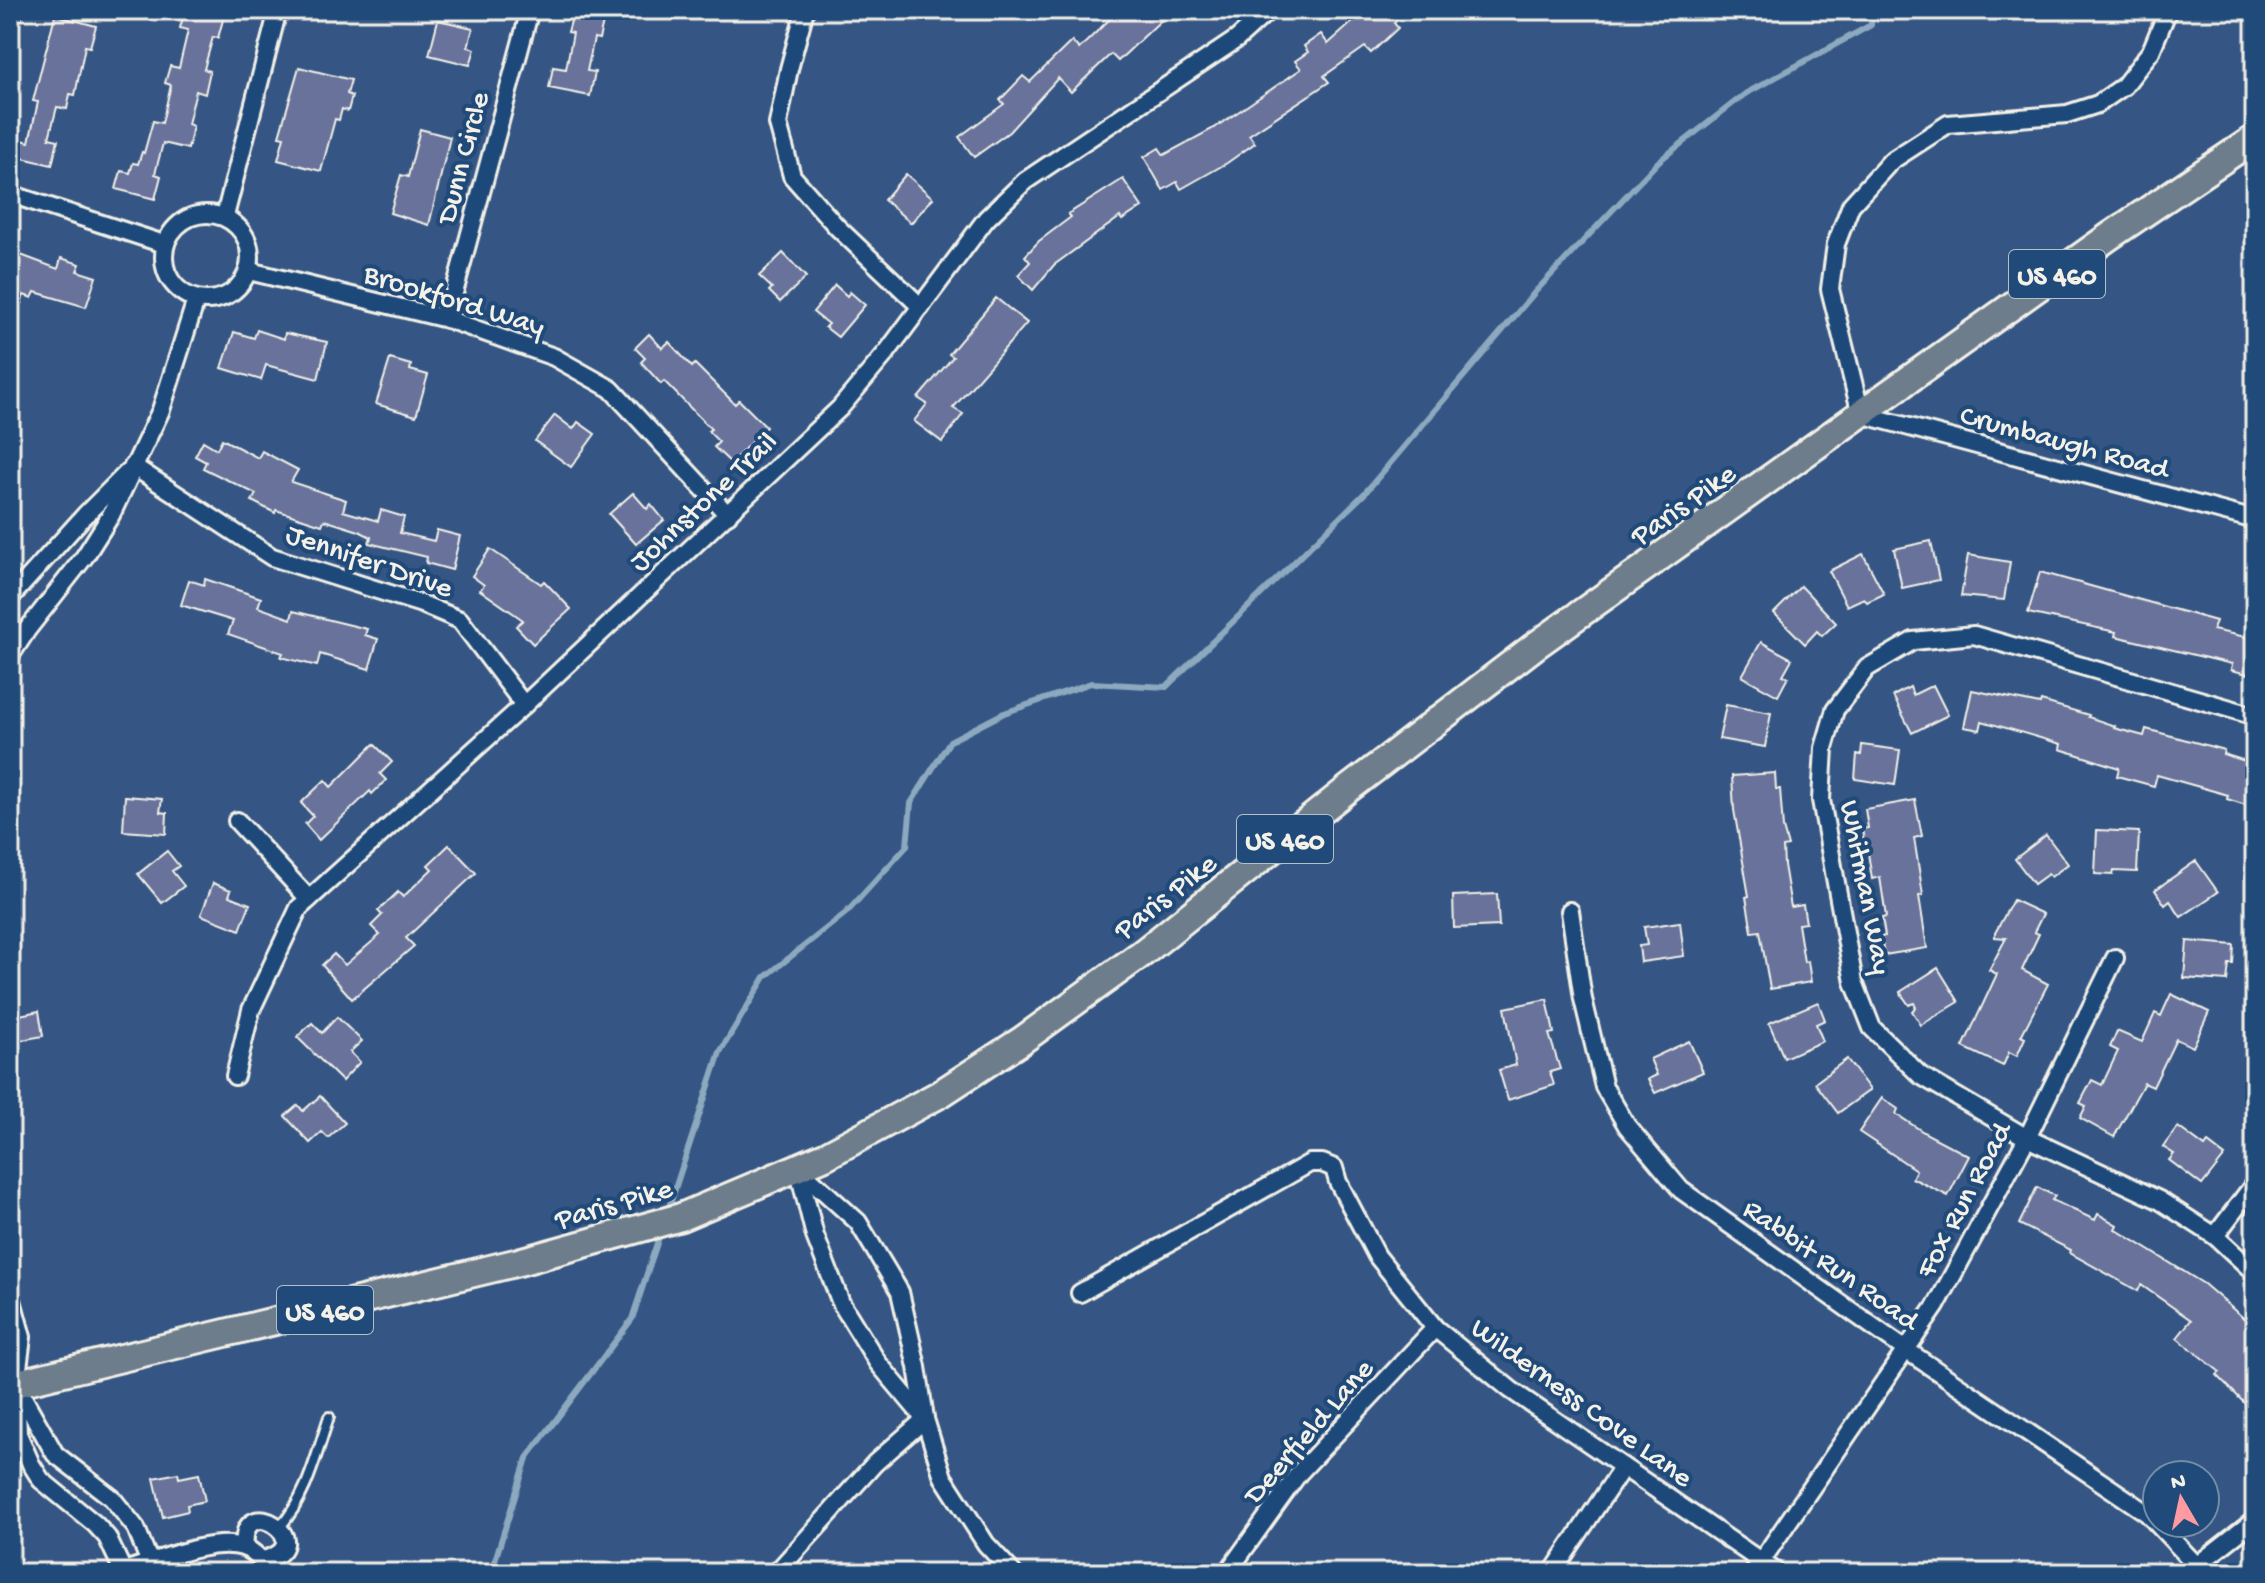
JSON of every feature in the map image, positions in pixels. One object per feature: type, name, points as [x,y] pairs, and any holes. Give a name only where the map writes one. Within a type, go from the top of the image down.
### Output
[{"type":"main road","name":"Paris Pike","points":[[12,1381],[257,1327],[639,1230],[681,1217],[825,1156],[940,1094],[1021,1041],[1144,952],[1348,789],[1535,646],[2110,236],[2255,138]]},
{"type":"street","points":[[10,22],[13,10]]},
{"type":"street","points":[[225,216],[278,10]]},
{"type":"street","name":"Dunn Circle","points":[[447,319],[530,10]]},
{"type":"street","points":[[805,10],[778,124],[792,176],[837,227],[921,307]]},
{"type":"street","name":"Johnstone Trail","points":[[235,1076],[251,1010],[299,908],[524,705],[840,408],[986,219],[1025,181],[1237,39],[1269,10]]},
{"type":"street","points":[[1861,414],[1830,289],[1836,244],[1851,205],[1891,161],[1948,124],[2067,114],[2098,104],[2124,86],[2151,51],[2168,10]]},
{"type":"street","points":[[10,194],[164,244]]},
{"type":"street","points":[[200,213],[225,216],[238,226],[247,239],[251,255],[249,271],[237,289],[217,300],[196,300],[172,285],[162,258],[164,244],[178,224],[200,213]]},
{"type":"street","name":"Brookford Way","points":[[249,271],[447,319],[554,357],[611,389],[728,515]]},
{"type":"street","points":[[10,656],[85,556],[111,515],[161,410],[196,300]]},
{"type":"street","name":"Crumbaugh Road","points":[[1861,414],[2255,520]]},
{"type":"street","points":[[10,598],[133,466]]},
{"type":"street","name":"Jennifer Drive","points":[[133,466],[272,557],[422,604],[460,620],[524,705]]},
{"type":"street","name":"Whitman Way","points":[[2255,716],[1974,635],[1913,641],[1867,668],[1835,710],[1824,748],[1821,800],[1854,982],[1872,1028],[1920,1075],[2027,1138],[2159,1200],[2215,1236],[2255,1273]]},
{"type":"street","points":[[237,821],[309,899]]},
{"type":"street","name":"Rabbit Run Road","points":[[1570,911],[1583,999],[1604,1087],[1627,1126],[1681,1190],[1906,1350],[2147,1513],[2192,1569]]},
{"type":"street","name":"Fox Run Road","points":[[1757,1567],[1936,1306],[2027,1138],[2115,958]]},
{"type":"street","name":"Wilderness Cove Lane","points":[[1080,1293],[1310,1163],[1322,1163],[1334,1168],[1338,1182],[1377,1256],[1435,1328],[1511,1390],[1623,1467],[1757,1567],[1778,1573]]},
{"type":"street","points":[[798,1168],[815,1236],[841,1303],[878,1363],[925,1419]]},
{"type":"street","points":[[798,1168],[858,1222],[900,1292],[925,1419],[943,1477],[986,1544],[1013,1573]]},
{"type":"street","points":[[2215,1236],[2255,1183]]},
{"type":"street","points":[[10,1293],[22,1337],[12,1381],[18,1434],[41,1480],[75,1506],[107,1537],[124,1572],[153,1568],[200,1549],[229,1545],[245,1548],[267,1567],[282,1550],[285,1538],[280,1527],[271,1521],[259,1520],[249,1526],[244,1536],[245,1548]]},
{"type":"street","name":"Deerfield Lane","points":[[1227,1573],[1298,1474],[1435,1328]]},
{"type":"street","points":[[12,1381],[55,1454],[112,1498],[136,1528],[153,1568]]},
{"type":"street","points":[[776,1573],[875,1463],[925,1419]]},
{"type":"street","points":[[1552,1573],[1623,1467]]},
{"type":"street","points":[[2192,1569],[2255,1520]]},
{"type":"lane","points":[[280,1527],[294,1511],[303,1492],[329,1417]]},
{"type":"building","points":[[185,10],[220,10],[219,15],[224,16],[218,38],[213,37],[204,69],[210,71],[205,94],[196,91],[188,124],[193,126],[188,149],[163,143],[155,174],[161,176],[155,199],[116,189],[121,171],[130,173],[133,163],[138,164],[144,153],[153,121],[162,123],[171,85],[165,83],[170,66],[179,68],[188,30],[180,28]]},
{"type":"building","points":[[574,10],[606,10],[599,39],[594,38],[587,71],[595,72],[590,96],[549,88],[553,67],[566,69],[573,33],[568,32]]},
{"type":"building","points":[[1119,10],[1172,10],[1118,61],[1111,54],[1071,92],[1058,78],[1009,132],[974,157],[959,137],[1004,104],[1000,100],[1023,76],[1030,82],[1072,41],[1079,49]]},
{"type":"building","points":[[1346,10],[1407,10],[1394,23],[1398,28],[1371,53],[1365,47],[1324,76],[1329,82],[1249,135],[1255,143],[1181,189],[1177,182],[1163,190],[1144,157],[1159,148],[1164,155],[1216,127],[1301,69],[1295,61],[1308,52],[1304,46],[1321,34],[1328,44],[1355,20]]},
{"type":"building","points":[[55,15],[96,26],[90,47],[85,46],[75,95],[70,94],[67,109],[57,107],[49,138],[58,140],[52,165],[18,157],[22,140],[29,142],[38,102],[33,101]]},
{"type":"building","points":[[438,20],[473,28],[468,47],[475,49],[470,65],[429,55]]},
{"type":"building","points":[[299,67],[351,80],[347,94],[352,96],[348,111],[342,109],[339,120],[335,119],[321,171],[278,160],[284,137],[279,136]]},
{"type":"building","points":[[420,129],[450,137],[429,225],[390,213],[401,175],[408,177]]},
{"type":"building","points":[[906,174],[933,198],[911,223],[884,200]]},
{"type":"building","points":[[1123,179],[1142,207],[1122,220],[1120,217],[1054,265],[1033,290],[1018,275],[1030,262],[1025,256],[1071,217],[1068,214]]},
{"type":"building","points":[[10,251],[58,269],[61,258],[80,264],[77,271],[96,277],[86,307],[35,292],[32,298],[24,295],[13,326],[10,326]]},
{"type":"building","points":[[783,253],[806,277],[780,302],[769,291],[772,288],[759,276]]},
{"type":"building","points":[[835,285],[847,296],[850,292],[865,305],[838,337],[813,312]]},
{"type":"building","points":[[996,298],[1027,323],[953,408],[963,414],[942,442],[914,421],[927,404],[918,398],[953,357],[949,354]]},
{"type":"building","points":[[257,330],[284,339],[285,333],[327,342],[318,379],[266,365],[261,380],[222,368],[234,332],[254,338]]},
{"type":"building","points":[[649,334],[662,348],[669,342],[692,367],[695,364],[735,404],[739,400],[766,427],[731,463],[714,447],[719,442],[708,431],[711,429],[641,362],[645,358],[635,348]]},
{"type":"building","points":[[390,359],[411,365],[410,370],[428,375],[416,416],[376,404]]},
{"type":"building","points":[[555,415],[573,429],[578,422],[595,434],[571,467],[535,441]]},
{"type":"building","points":[[222,439],[258,458],[262,451],[298,470],[291,482],[346,500],[343,511],[378,521],[381,510],[404,517],[400,533],[434,541],[437,530],[460,536],[452,570],[426,563],[427,557],[369,543],[371,537],[359,531],[324,520],[322,525],[276,510],[275,513],[252,501],[256,494],[203,468],[206,462],[195,456],[203,441],[217,449]]},
{"type":"building","points":[[633,493],[647,509],[651,504],[664,520],[636,544],[609,514]]},
{"type":"building","points":[[1931,541],[1939,580],[1902,588],[1894,549]]},
{"type":"building","points":[[490,549],[541,584],[544,581],[571,609],[533,644],[516,626],[523,620],[480,590],[484,585],[472,576]]},
{"type":"building","points":[[1863,554],[1884,594],[1847,606],[1829,571]]},
{"type":"building","points":[[1968,555],[2010,562],[2004,600],[1961,596]]},
{"type":"building","points":[[2040,572],[2216,621],[2213,630],[2255,639],[2252,675],[2231,670],[2232,664],[2115,636],[2116,632],[2028,613]]},
{"type":"building","points":[[205,579],[261,598],[258,607],[291,619],[293,611],[367,629],[365,635],[378,639],[369,669],[320,654],[317,666],[281,657],[283,653],[228,634],[233,621],[181,605],[189,580],[204,585]]},
{"type":"building","points":[[1801,586],[1836,623],[1822,636],[1817,631],[1805,644],[1774,613]]},
{"type":"building","points":[[1761,642],[1792,659],[1783,675],[1788,677],[1778,696],[1742,676]]},
{"type":"building","points":[[1933,685],[1948,715],[1912,733],[1893,696],[1910,687],[1913,695]]},
{"type":"building","points":[[1972,690],[2040,704],[2041,701],[2089,715],[2114,728],[2144,736],[2146,729],[2224,750],[2223,754],[2255,764],[2255,808],[2227,799],[2228,795],[2157,775],[2154,786],[2117,776],[2119,768],[2060,749],[2061,744],[1982,721],[1980,730],[1964,727]]},
{"type":"building","points":[[1726,705],[1771,713],[1765,747],[1719,739]]},
{"type":"building","points":[[374,744],[392,762],[380,774],[386,780],[372,794],[370,791],[319,840],[305,824],[313,816],[301,803],[325,780],[331,787]]},
{"type":"building","points":[[1862,745],[1900,750],[1895,785],[1855,779],[1857,754],[1861,755]]},
{"type":"building","points":[[1775,773],[1788,846],[1783,847],[1791,907],[1803,905],[1806,923],[1798,924],[1804,962],[1808,961],[1811,982],[1770,989],[1760,931],[1752,932],[1732,776]]},
{"type":"building","points":[[125,796],[162,799],[160,812],[167,813],[166,834],[123,831]]},
{"type":"building","points":[[1915,800],[1922,836],[1914,838],[1927,948],[1884,955],[1882,918],[1886,917],[1880,877],[1872,879],[1865,847],[1862,829],[1868,828],[1865,809]]},
{"type":"building","points":[[2097,830],[2139,832],[2137,872],[2095,874]]},
{"type":"building","points":[[2046,835],[2068,864],[2051,877],[2048,874],[2034,884],[2015,859]]},
{"type":"building","points":[[449,845],[476,873],[406,938],[414,946],[352,999],[322,965],[334,954],[345,965],[380,935],[371,926],[382,915],[378,911],[398,892],[403,897],[432,869],[428,865]]},
{"type":"building","points":[[167,851],[179,866],[172,871],[184,886],[162,903],[138,874]]},
{"type":"building","points":[[2196,861],[2218,892],[2181,917],[2170,901],[2165,905],[2155,890]]},
{"type":"building","points":[[213,883],[231,890],[229,896],[250,904],[240,930],[201,915]]},
{"type":"building","points":[[1497,894],[1499,926],[1454,928],[1453,896]]},
{"type":"building","points":[[2013,900],[2043,914],[2034,932],[2039,934],[2022,970],[2048,984],[2021,1036],[2025,1038],[2017,1056],[2009,1052],[2003,1066],[1963,1047],[1997,974],[1989,970],[2006,938],[1995,937],[1995,933]]},
{"type":"building","points":[[1680,922],[1684,956],[1641,962],[1639,946],[1647,945],[1644,927]]},
{"type":"building","points":[[2187,941],[2234,945],[2233,964],[2229,964],[2227,981],[2184,978]]},
{"type":"building","points":[[1938,968],[1959,1002],[1921,1025],[1912,1011],[1916,1007],[1914,1003],[1909,1005],[1900,992]]},
{"type":"building","points":[[2171,994],[2209,1012],[2193,1047],[2176,1039],[2153,1087],[2144,1083],[2114,1137],[2080,1118],[2086,1106],[2080,1103],[2092,1080],[2102,1085],[2118,1051],[2110,1047],[2117,1031],[2142,1042],[2155,1013],[2161,1016]]},
{"type":"building","points":[[1547,999],[1554,1033],[1549,1034],[1560,1069],[1550,1072],[1554,1085],[1508,1100],[1499,1070],[1516,1065],[1505,1008]]},
{"type":"building","points":[[1818,1002],[1825,1020],[1816,1024],[1823,1041],[1784,1058],[1769,1023]]},
{"type":"building","points":[[39,1011],[43,1036],[10,1042],[10,1017]]},
{"type":"building","points":[[337,1017],[362,1041],[350,1052],[360,1062],[342,1081],[297,1037],[312,1023],[322,1033]]},
{"type":"building","points":[[1689,1041],[1703,1072],[1655,1093],[1648,1079],[1657,1075],[1650,1059]]},
{"type":"building","points":[[1847,1059],[1870,1090],[1838,1113],[1815,1083]]},
{"type":"building","points":[[320,1096],[345,1123],[328,1138],[322,1132],[310,1143],[285,1116],[298,1105],[303,1111]]},
{"type":"building","points":[[1882,1098],[1898,1109],[1896,1114],[1969,1156],[1948,1196],[1912,1178],[1916,1170],[1859,1132]]},
{"type":"building","points":[[2178,1127],[2205,1147],[2208,1143],[2225,1156],[2202,1185],[2169,1160],[2174,1154],[2163,1147]]},
{"type":"building","points":[[2037,1187],[2055,1196],[2052,1200],[2095,1220],[2098,1214],[2117,1225],[2115,1229],[2204,1284],[2255,1328],[2255,1414],[2217,1375],[2220,1372],[2177,1338],[2191,1320],[2141,1285],[2138,1291],[2070,1253],[2071,1250],[2019,1224]]},
{"type":"building","points":[[178,1473],[179,1478],[199,1474],[205,1501],[187,1505],[188,1511],[163,1517],[154,1478]]},
{"type":"waterway","points":[[667,1213],[720,1052],[765,977],[847,912],[907,846],[911,803],[950,741],[1004,713],[1091,683],[1166,687],[1364,494],[1535,292],[1659,161],[1745,94],[1871,25],[1871,10]]},
{"type":"waterway","points":[[491,1573],[527,1458],[632,1319],[661,1231]]}]
